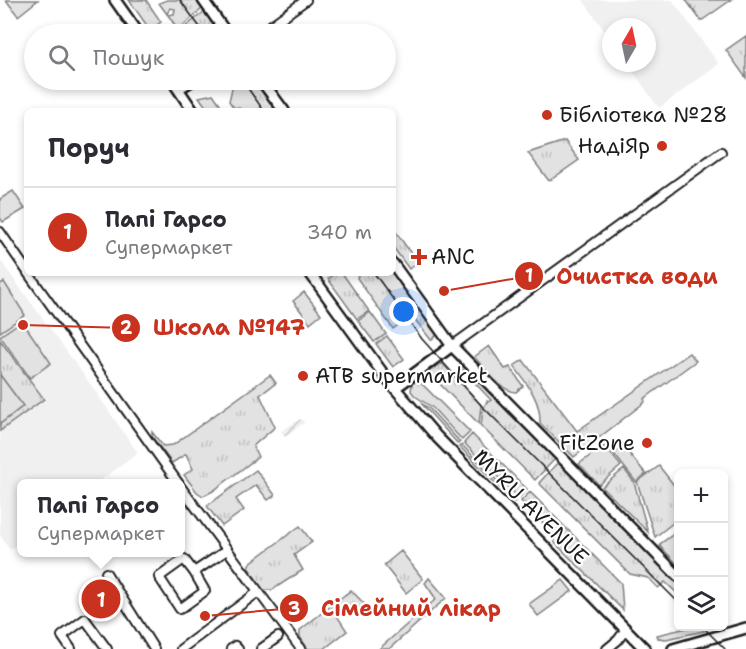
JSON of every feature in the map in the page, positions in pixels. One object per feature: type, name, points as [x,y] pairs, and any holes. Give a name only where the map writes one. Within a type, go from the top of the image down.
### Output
[{"type":"street","points":[[115,0],[132,24]]},
{"type":"street","points":[[203,0],[221,24]]},
{"type":"street","points":[[273,24],[306,0]]},
{"type":"street","points":[[179,90],[191,108]]},
{"type":"street","points":[[268,90],[282,108]]},
{"type":"street","points":[[395,388],[721,152]]},
{"type":"street","points":[[0,232],[24,266]]},
{"type":"street","points":[[396,268],[452,346],[674,572]]},
{"type":"street","points":[[31,276],[176,479]]},
{"type":"street","name":"MYRU AVENUE","points":[[312,276],[395,388],[446,447],[645,649]]},
{"type":"street","points":[[185,491],[301,649]]},
{"type":"street","points":[[194,572],[227,550]]},
{"type":"street","points":[[184,560],[194,572],[205,591],[180,609],[159,577],[184,560]]},
{"type":"street","points":[[106,573],[154,649]]},
{"type":"street","points":[[181,649],[258,592]]},
{"type":"street","points":[[71,649],[62,636],[85,619],[107,649]]},
{"type":"street","points":[[728,628],[731,631]]},
{"type":"street","points":[[673,649],[746,628]]},
{"type":"street","points":[[607,649],[626,629]]},
{"type":"street","points":[[261,649],[278,636]]},
{"type":"street","points":[[231,649],[236,646],[238,649]]},
{"type":"shaded area","points":[[583,0],[672,0],[719,64],[659,108],[633,72],[656,72],[656,18],[602,18],[602,27]]},
{"type":"shaded area","points":[[0,260],[138,453],[102,479],[17,479],[17,544],[10,550],[0,535]]},
{"type":"shaded area","points":[[300,419],[305,422],[285,437],[281,431]]},
{"type":"green space","points":[[6,0],[38,0],[18,16]]},
{"type":"green space","points":[[129,0],[146,0],[161,22],[146,24]]},
{"type":"green space","points":[[167,0],[197,0],[203,8],[185,24],[174,24],[168,15],[174,14],[175,9],[170,8],[167,14],[159,3]]},
{"type":"green space","points":[[686,0],[731,0],[701,21]]},
{"type":"green space","points":[[205,11],[215,24],[189,24]]},
{"type":"green space","points":[[746,36],[746,78],[726,50]]},
{"type":"green space","points":[[232,90],[261,90],[275,108],[234,108],[229,101]]},
{"type":"green space","points":[[213,94],[223,108],[207,108],[199,97]]},
{"type":"green space","points":[[565,141],[579,160],[549,181],[528,153]]},
{"type":"green space","points":[[13,191],[24,210],[3,222],[0,218],[0,199]]},
{"type":"green space","points":[[396,232],[418,263],[409,269],[396,251]]},
{"type":"green space","points":[[332,276],[344,276],[369,311],[357,319],[328,279]]},
{"type":"green space","points":[[358,276],[396,276],[438,334],[431,340],[409,312],[393,329]]},
{"type":"green space","points":[[4,282],[25,315],[0,332],[0,284]]},
{"type":"green space","points":[[304,292],[321,314],[310,323],[293,301]]},
{"type":"green space","points":[[370,312],[386,334],[374,342],[358,321]]},
{"type":"green space","points":[[22,321],[51,363],[30,378],[0,336]]},
{"type":"green space","points":[[387,336],[404,359],[393,367],[376,344]]},
{"type":"green space","points":[[0,340],[44,399],[0,431],[0,424],[23,406],[0,375]]},
{"type":"green space","points":[[489,346],[505,369],[510,367],[523,386],[516,392],[504,388],[474,357]]},
{"type":"green space","points":[[689,353],[696,361],[644,399],[645,402],[574,457],[540,423],[536,400],[514,366],[523,360],[577,431]]},
{"type":"green space","points":[[442,363],[481,405],[479,424],[428,372]]},
{"type":"green space","points":[[463,366],[555,459],[535,480],[481,426],[483,409],[487,401],[491,400],[461,368]]},
{"type":"green space","points":[[0,375],[23,406],[0,424]]},
{"type":"green space","points":[[270,375],[276,383],[260,395],[275,427],[253,446],[258,457],[203,496],[184,475],[193,469],[186,454],[172,463],[152,437],[152,432],[163,446],[173,445]]},
{"type":"green space","points":[[418,380],[470,432],[462,440],[433,408],[411,391],[412,384]]},
{"type":"green space","points":[[421,403],[430,409],[460,442],[458,444]]},
{"type":"green space","points":[[472,434],[527,489],[519,498],[464,443]]},
{"type":"green space","points":[[462,445],[516,500],[514,502],[460,447]]},
{"type":"green space","points":[[603,446],[614,452],[611,454],[621,466],[599,485],[579,464]]},
{"type":"green space","points":[[623,446],[646,474],[636,482],[614,454]]},
{"type":"green space","points":[[558,462],[674,579],[674,590],[665,582],[658,588],[648,578],[630,574],[539,483]]},
{"type":"green space","points":[[659,466],[674,485],[674,522],[655,537],[637,482]]},
{"type":"green space","points":[[624,469],[634,482],[648,532],[602,487]]},
{"type":"green space","points":[[256,470],[275,495],[268,500],[256,485],[236,499],[244,510],[222,526],[207,506]]},
{"type":"green space","points":[[530,492],[621,583],[623,610],[555,543],[549,529],[521,501]]},
{"type":"green space","points":[[300,526],[312,542],[294,555],[303,570],[272,590],[263,590],[248,567],[250,563]]},
{"type":"green space","points":[[674,534],[674,561],[660,546]]},
{"type":"green space","points":[[401,551],[423,579],[406,593],[384,565]]},
{"type":"green space","points":[[429,578],[446,598],[389,649],[379,649],[436,599],[425,583]]},
{"type":"green space","points":[[563,580],[572,591],[538,616],[529,604]]},
{"type":"green space","points":[[351,590],[370,610],[365,614],[353,602],[337,616],[347,631],[324,649],[308,649],[300,637],[300,630]]},
{"type":"green space","points":[[674,631],[704,631],[666,639],[658,638],[657,635]]},
{"type":"tram line","points":[[180,0],[198,24]]},
{"type":"tram line","points":[[249,90],[262,108]]},
{"type":"tram line","points":[[376,276],[422,339],[482,406],[674,598]]},
{"type":"tram line","points":[[707,631],[725,649]]},
{"type":"place","name":"Бібліотека №28","points":[[547,115]]},
{"type":"place","name":"НадіЯр","points":[[662,146]]},
{"type":"place","name":"ANC","points":[[419,257]]},
{"type":"place","name":"Очистка води","points":[[444,291]]},
{"type":"place","name":"Школа №147","points":[[23,325]]},
{"type":"place","name":"ATB supermarket","points":[[303,376]]},
{"type":"place","name":"FitZone","points":[[647,443]]},
{"type":"place","name":"Папі Гарсо","points":[[101,599]]},
{"type":"place","name":"Сімейний лікар","points":[[205,616]]}]
